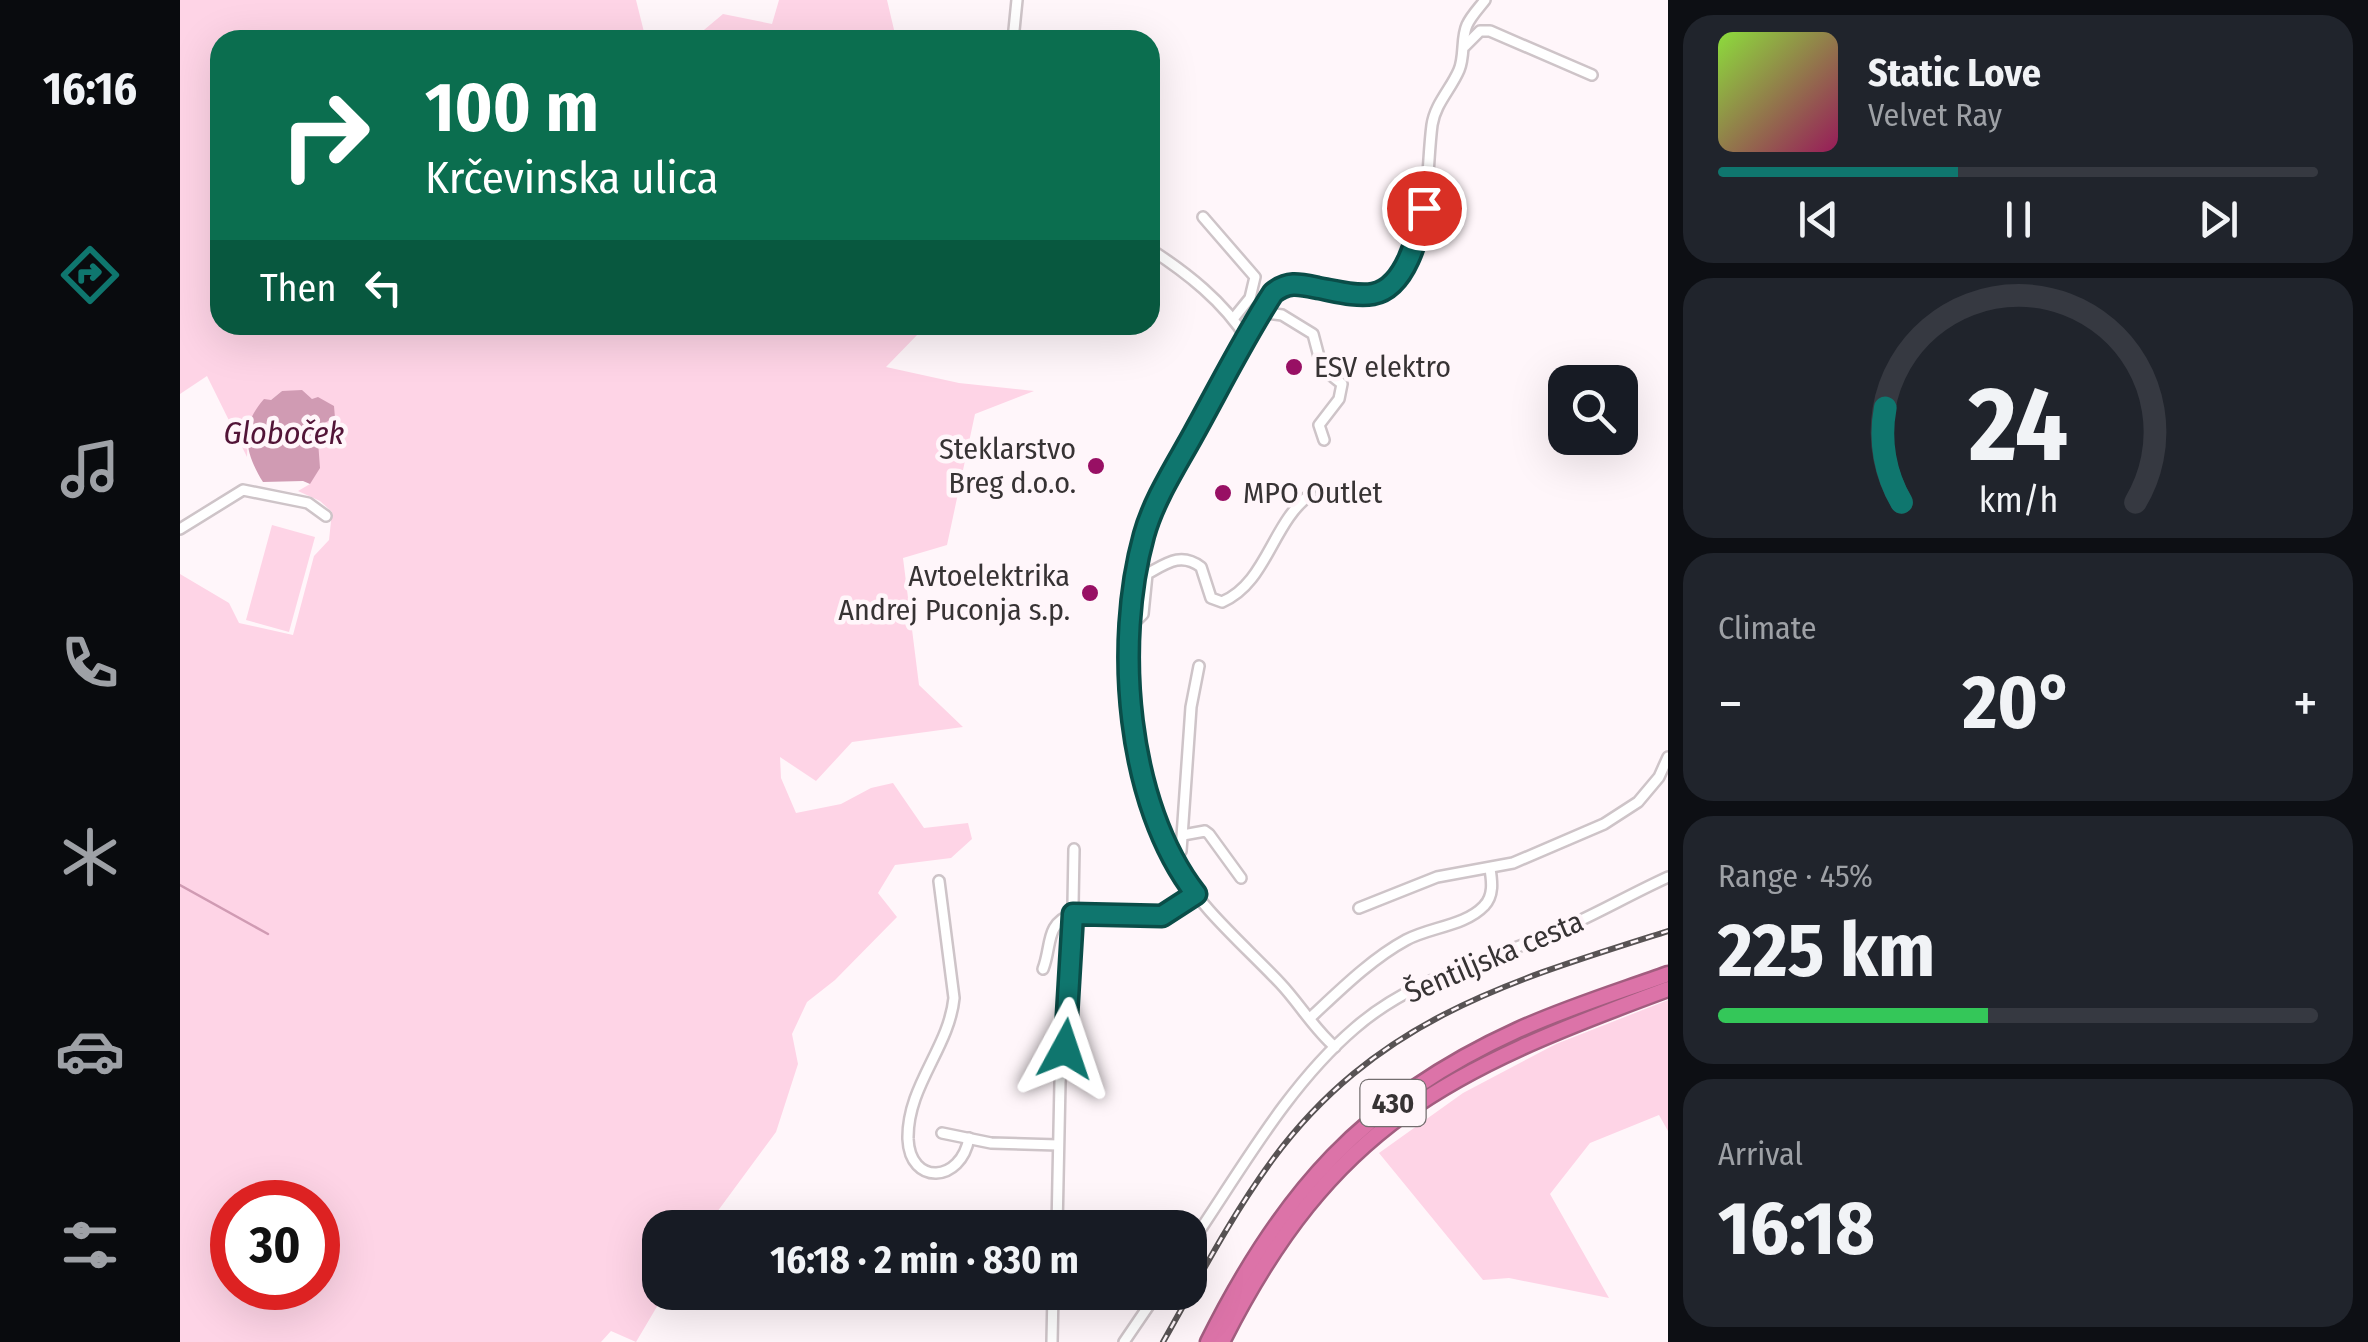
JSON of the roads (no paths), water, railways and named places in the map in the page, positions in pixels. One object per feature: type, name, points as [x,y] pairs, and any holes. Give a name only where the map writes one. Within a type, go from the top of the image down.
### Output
[{"type":"highway","name":"430","points":[[1208,1342],[1240,1277],[1268,1235],[1328,1158],[1366,1123],[1411,1089],[1488,1044],[1668,974]]},
{"type":"highway","name":"430","points":[[1222,1342],[1288,1228],[1314,1195],[1376,1132],[1440,1088],[1498,1056],[1668,989]]},
{"type":"street","points":[[1014,30],[1017,0]]},
{"type":"street","points":[[1239,327],[1260,312],[1273,293],[1296,283],[1360,295],[1378,294],[1394,280],[1419,234],[1432,156],[1432,123],[1458,72],[1466,27],[1485,0]]},
{"type":"street","points":[[1465,46],[1480,31],[1490,31],[1592,75]]},
{"type":"street","points":[[1203,216],[1254,277],[1239,327],[1155,506],[1138,560],[1130,627],[1134,736],[1142,780],[1160,837],[1173,862],[1196,894],[1334,1047]]},
{"type":"street","points":[[1160,256],[1197,282],[1239,327]]},
{"type":"street","points":[[1260,312],[1282,315],[1314,334],[1322,368],[1342,384],[1339,399],[1319,425],[1324,440]]},
{"type":"street","points":[[180,529],[243,490],[308,503],[326,516]]},
{"type":"street","points":[[1130,627],[1143,614],[1148,574],[1173,559],[1188,560],[1201,567],[1212,598],[1222,602],[1231,598],[1251,580],[1288,518],[1311,494]]},
{"type":"street","points":[[1173,862],[1181,851],[1191,707],[1199,666]]},
{"type":"street","points":[[1359,908],[1437,878],[1490,869],[1604,824],[1638,802],[1659,777],[1668,757]]},
{"type":"street","points":[[1182,835],[1205,831],[1210,834],[1241,878]]},
{"type":"street","points":[[1057,1210],[1074,850]]},
{"type":"street","points":[[1310,1018],[1406,940],[1484,906],[1490,894],[1490,869]]},
{"type":"street","name":"Šentiljska cesta","points":[[1207,1221],[1294,1096],[1334,1047],[1370,1015],[1418,985],[1552,934],[1668,878]]},
{"type":"street","points":[[939,881],[954,998],[952,1014],[918,1088],[908,1140],[913,1160],[923,1170],[937,1174],[951,1170],[959,1162],[969,1138]]},
{"type":"street","points":[[1043,968],[1052,928],[1073,914],[1162,916],[1196,894]]},
{"type":"street","points":[[942,1133],[991,1143],[1058,1145]]},
{"type":"street","points":[[1052,1310],[1052,1342]]},
{"type":"street","points":[[1124,1342],[1146,1310]]},
{"type":"water","name":"Globoček","points":[[302,390],[312,399],[318,397],[334,406],[335,418],[324,423],[326,432],[318,441],[320,468],[310,484],[263,482],[247,440],[251,420],[264,399],[271,400],[282,391]]},
{"type":"waterway","points":[[180,885],[268,934]]},
{"type":"railway","points":[[1163,1342],[1229,1226],[1273,1159],[1313,1111],[1356,1071],[1450,1011],[1501,988],[1668,931]]},
{"type":"place","name":"ESV elektro","points":[[1294,367]]},
{"type":"place","name":"Steklarstvo Breg d.o.o.","points":[[1096,466]]},
{"type":"place","name":"MPO Outlet","points":[[1223,493]]},
{"type":"place","name":"Avtoelektrika Andrej Puconja s.p.","points":[[1090,593]]}]
